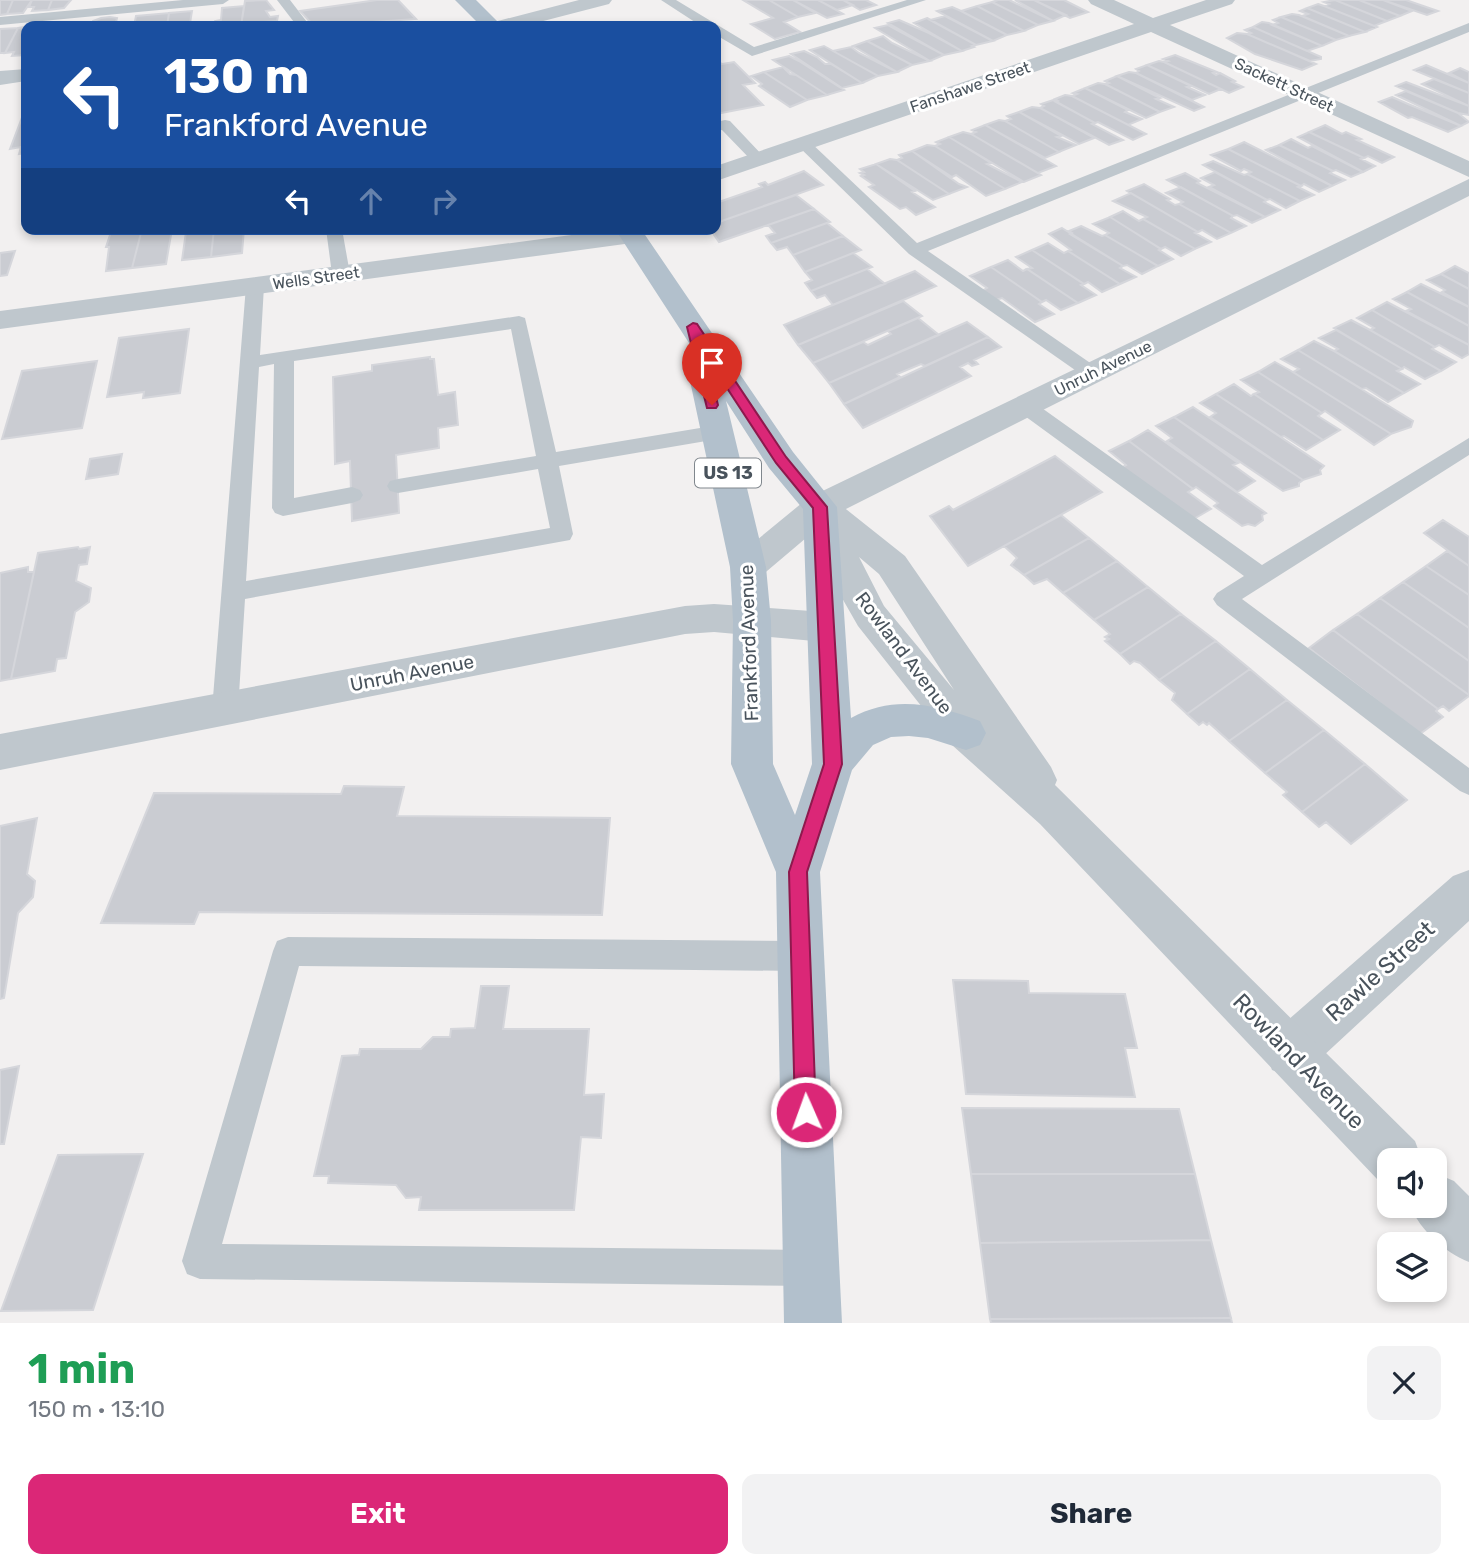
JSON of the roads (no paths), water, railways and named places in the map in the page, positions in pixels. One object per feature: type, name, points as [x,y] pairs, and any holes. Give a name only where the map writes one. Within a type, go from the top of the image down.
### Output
[{"type":"main road","points":[[466,0],[487,21]]},
{"type":"main road","name":"Frankford Avenue","points":[[632,235],[781,460],[820,507],[833,764],[798,872],[813,1323]]},
{"type":"main road","name":"Frankford Avenue","points":[[693,327],[748,566],[752,621],[752,764],[798,872]]},
{"type":"main road","points":[[833,764],[842,747],[853,736],[868,727],[890,721],[924,720],[966,733]]},
{"type":"street","name":"Sackett Street","points":[[1098,0],[1469,170]]},
{"type":"street","name":"Fanshawe Street","points":[[721,172],[1225,0]]},
{"type":"street","points":[[519,21],[589,1]]},
{"type":"street","points":[[0,78],[21,76]]},
{"type":"street","name":"Unruh Avenue","points":[[748,566],[820,507],[1469,186]]},
{"type":"street","name":"Wells Street","points":[[0,320],[609,235]]},
{"type":"street","name":"Rowland Avenue","points":[[820,507],[852,584],[871,616],[966,733],[1055,811],[1384,1148]]},
{"type":"street","name":"Rowland Avenue","points":[[820,507],[892,565],[998,720],[1055,811]]},
{"type":"street","name":"Unruh Avenue","points":[[0,752],[685,620],[752,621],[825,627]]},
{"type":"street","name":"Rawle Street","points":[[1290,1052],[1469,891]]},
{"type":"street","points":[[1447,1212],[1469,1235]]},
{"type":"lane","points":[[0,21],[223,0]]},
{"type":"lane","points":[[283,0],[300,21]]},
{"type":"lane","points":[[667,0],[702,21]]},
{"type":"lane","points":[[721,33],[752,52],[920,0]]},
{"type":"lane","points":[[915,250],[1469,27]]},
{"type":"lane","points":[[721,125],[724,124],[759,159]]},
{"type":"lane","points":[[804,144],[915,250],[1092,373]]},
{"type":"lane","points":[[335,235],[341,274]]},
{"type":"lane","points":[[225,710],[255,286]]},
{"type":"lane","points":[[233,592],[562,534],[519,322],[250,362]]},
{"type":"lane","points":[[284,357],[283,508],[352,495]]},
{"type":"lane","points":[[1025,406],[1261,576]]},
{"type":"lane","points":[[398,486],[718,432]]},
{"type":"lane","points":[[1469,444],[1225,599],[1469,783]]},
{"type":"lane","points":[[800,956],[288,951],[200,1261],[811,1268]]}]
